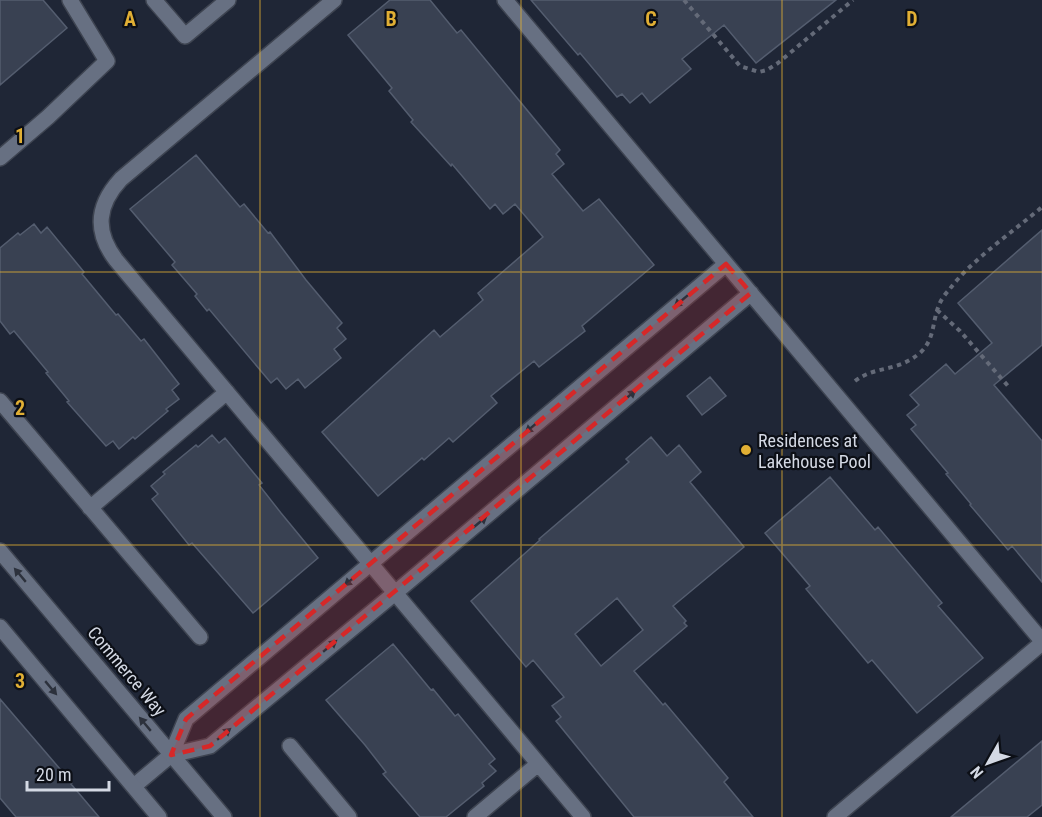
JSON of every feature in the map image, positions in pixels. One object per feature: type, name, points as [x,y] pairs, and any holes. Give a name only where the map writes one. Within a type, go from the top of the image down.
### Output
[{"type":"street","points":[[0,158],[48,117],[107,61],[70,0]]},
{"type":"street","points":[[154,0],[185,36],[228,0]]},
{"type":"street","points":[[334,0],[121,179],[108,195],[103,207],[101,216],[103,236],[112,255],[583,817]]},
{"type":"street","points":[[505,0],[1042,642],[835,817]]},
{"type":"street","points":[[134,786],[171,754],[186,719],[726,264]]},
{"type":"street","points":[[171,754],[210,746],[751,293]]},
{"type":"street","points":[[90,508],[226,392]]},
{"type":"street","points":[[0,401],[200,637]]},
{"type":"street","name":"Commerce Way","points":[[0,551],[224,817]]},
{"type":"street","points":[[0,627],[159,817]]},
{"type":"street","points":[[290,746],[349,817]]},
{"type":"street","points":[[475,817],[538,764]]},
{"type":"path","points":[[684,0],[740,66],[759,72],[778,63],[853,0]]},
{"type":"path","points":[[855,381],[865,374],[899,366],[919,353],[931,337],[937,310],[949,289],[961,276],[1042,207]]},
{"type":"path","points":[[937,310],[960,331],[1008,386]]},
{"type":"highlighted area","points":[[726,264],[751,293],[210,746],[171,755],[186,719]]},
{"type":"building","points":[[0,0],[43,0],[67,28],[0,85]]},
{"type":"building","points":[[390,0],[430,0],[457,33],[461,30],[560,150],[556,154],[564,164],[552,174],[583,211],[599,199],[654,265],[582,326],[585,331],[539,367],[534,361],[491,396],[497,403],[453,442],[449,438],[378,496],[322,432],[434,330],[440,337],[483,300],[478,293],[543,237],[515,204],[503,214],[495,204],[490,209],[452,164],[451,166],[411,122],[413,120],[389,91],[392,88],[348,35]]},
{"type":"building","points":[[531,0],[836,0],[756,63],[724,25],[682,59],[691,69],[650,103],[642,93],[630,103],[622,94],[617,97]]},
{"type":"building","points":[[196,155],[240,207],[244,204],[268,233],[270,232],[342,323],[337,328],[346,339],[334,349],[341,358],[305,388],[298,379],[286,389],[277,378],[271,383],[209,309],[207,311],[195,296],[197,294],[172,265],[175,262],[130,209]]},
{"type":"building","points":[[34,224],[41,233],[47,227],[116,315],[118,314],[141,341],[144,339],[179,384],[172,390],[179,399],[166,409],[168,411],[135,439],[133,437],[119,449],[113,441],[106,446],[67,402],[69,401],[46,373],[48,372],[14,331],[10,334],[0,321],[0,248],[18,233],[20,235]]},
{"type":"building","points":[[1042,230],[1042,345],[994,385],[1042,441],[1042,582],[1012,546],[1008,550],[970,505],[946,474],[948,473],[911,429],[916,425],[907,415],[919,405],[910,395],[946,364],[955,374],[992,343],[958,303]]},
{"type":"building","points":[[710,377],[726,396],[702,415],[687,396]]},
{"type":"building","points":[[212,435],[219,443],[225,438],[262,483],[259,485],[318,558],[253,613],[192,543],[189,545],[152,499],[158,494],[151,486],[165,474],[163,472]]},
{"type":"building","points":[[651,437],[667,456],[679,445],[701,472],[690,482],[744,547],[673,606],[686,621],[684,623],[687,626],[634,671],[663,705],[665,703],[728,778],[724,782],[753,817],[634,817],[556,721],[561,717],[552,706],[564,697],[533,660],[526,667],[471,601],[629,462],[626,459]],"holes":[[[617,598],[643,630],[601,666],[575,634]]]},
{"type":"building","points":[[830,477],[875,530],[878,527],[942,603],[938,606],[983,658],[917,713],[872,660],[868,663],[806,589],[810,586],[765,533]]},
{"type":"building","points":[[393,644],[455,716],[458,714],[495,759],[489,764],[496,771],[482,783],[484,786],[446,817],[420,817],[383,774],[386,772],[365,745],[326,700]]},
{"type":"building","points":[[0,699],[99,817],[16,817],[0,798]]},
{"type":"building","points":[[1042,741],[1042,805],[1027,817],[951,817]]},
{"type":"place","name":"Residences at Lakehouse Pool","points":[[746,450]]}]
